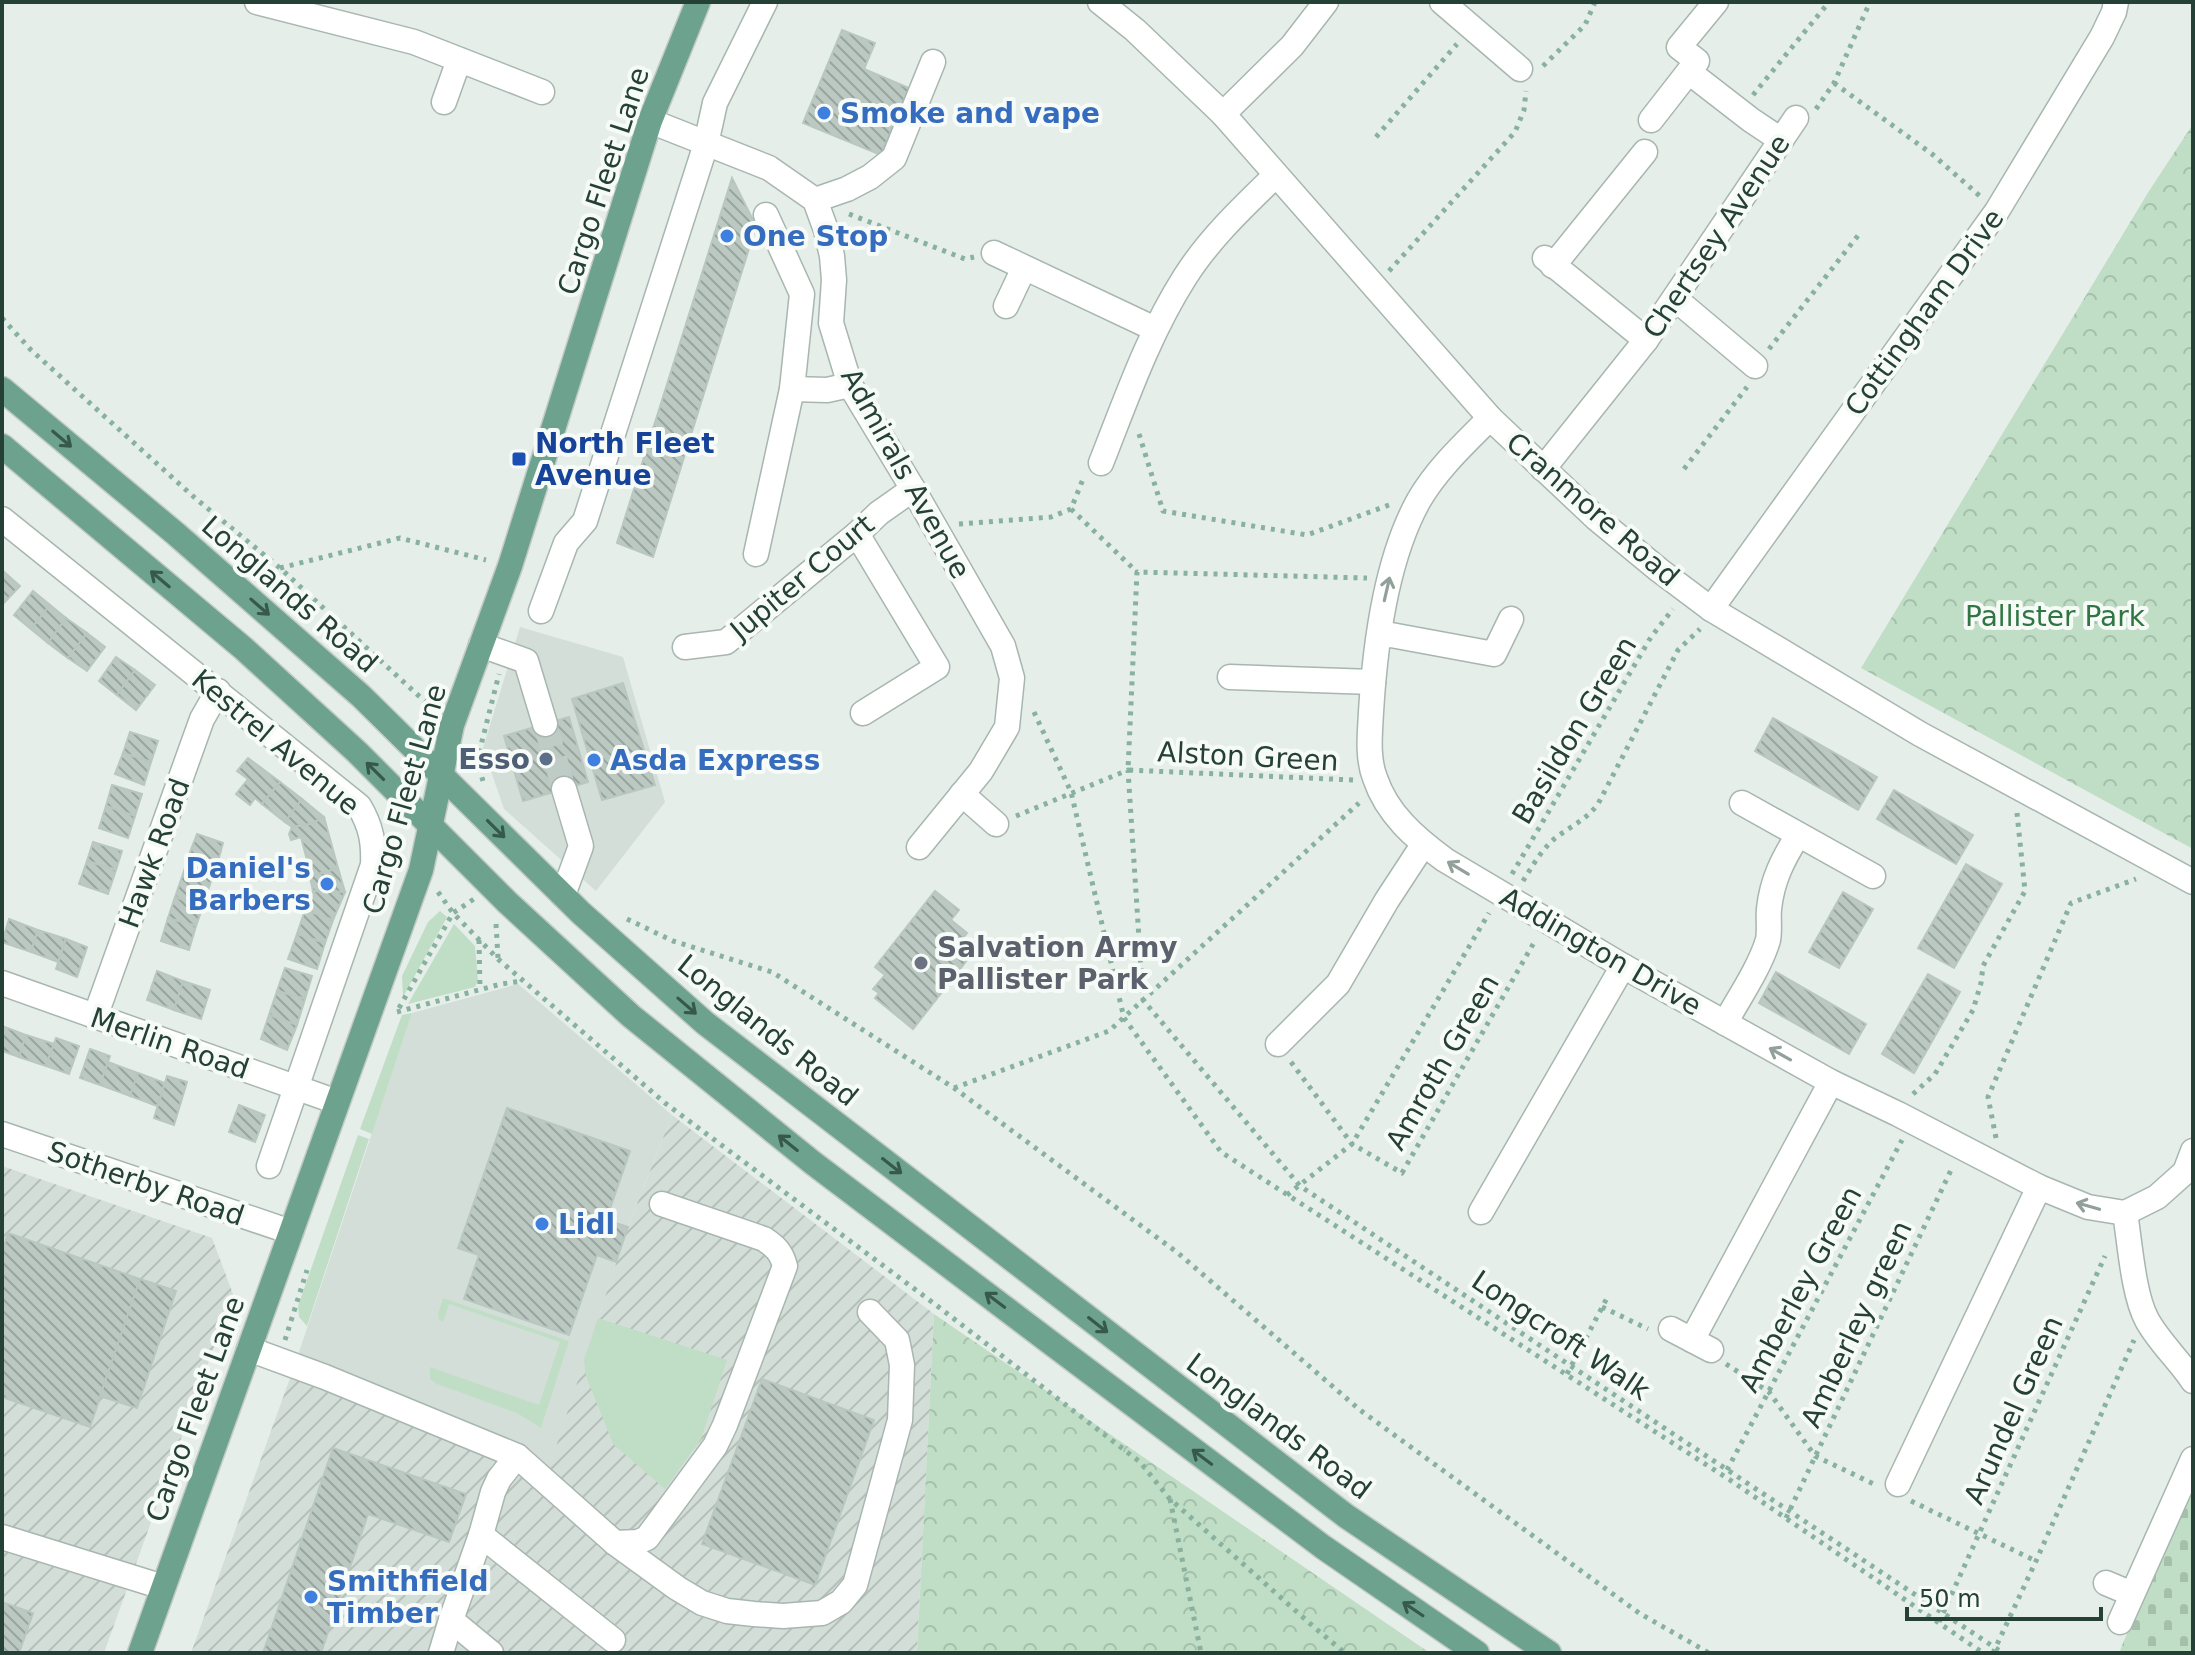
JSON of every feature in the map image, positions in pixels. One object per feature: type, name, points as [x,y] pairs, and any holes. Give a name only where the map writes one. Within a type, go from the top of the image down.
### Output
[{"type":"main road","name":"Cargo Fleet Lane","points":[[140,1653],[421,870],[452,725],[510,566],[650,121],[696,3]]},
{"type":"main road","name":"Longlands Road","points":[[2,389],[176,534],[349,685],[581,913],[705,1023],[1346,1516],[1549,1653]]},
{"type":"main road","points":[[2,446],[243,648],[357,752],[491,887],[631,1016],[813,1163],[1323,1547],[1477,1653]]},
{"type":"street","points":[[257,2],[414,42],[542,92]]},
{"type":"street","points":[[541,611],[566,543],[585,521],[706,144],[715,103],[765,2]]},
{"type":"street","name":"Cranmore Road","points":[[1100,2],[1135,30],[1223,114],[1490,418],[1596,518],[1715,611],[1920,734],[2193,882]]},
{"type":"street","points":[[1223,114],[1292,46],[1326,2]]},
{"type":"street","points":[[1442,2],[1520,69]]},
{"type":"street","points":[[1651,120],[1697,61],[1679,47],[1716,2]]},
{"type":"street","name":"Cottingham Drive","points":[[1715,611],[1997,211],[2102,37],[2116,2]]},
{"type":"street","points":[[444,102],[459,60]]},
{"type":"street","points":[[650,121],[769,168],[815,200],[870,177],[894,158],[933,62]]},
{"type":"street","points":[[1689,72],[1781,140]]},
{"type":"street","name":"Chertsey Avenue","points":[[1543,469],[1646,340],[1796,118]]},
{"type":"street","points":[[1645,152],[1549,262],[1646,340]]},
{"type":"street","points":[[1101,463],[1155,329],[1186,276],[1237,214],[1275,176]]},
{"type":"street","name":"Admirals Avenue","points":[[815,200],[832,256],[831,323],[850,385],[1003,646],[1012,678],[1007,727],[981,771],[919,847]]},
{"type":"street","points":[[756,554],[792,389],[802,294],[766,215]]},
{"type":"street","points":[[994,253],[1155,329]]},
{"type":"street","points":[[1006,306],[1024,268]]},
{"type":"street","points":[[1674,300],[1755,366]]},
{"type":"street","points":[[792,389],[827,390],[850,385]]},
{"type":"street","name":"Addington Drive","points":[[1490,418],[1424,492],[1389,578],[1373,682],[1370,744],[1376,782],[1403,826],[1445,860],[1546,921],[1831,1082],[2039,1187],[2088,1207],[2125,1213]]},
{"type":"street","name":"Jupiter Court","points":[[685,647],[726,642],[879,513],[913,489]]},
{"type":"street","name":"Kestrel Avenue","points":[[2,519],[359,806],[369,821],[373,835],[373,865],[269,1166]]},
{"type":"street","points":[[857,534],[937,667],[863,713]]},
{"type":"street","points":[[1380,636],[1391,635],[1494,654],[1511,619]]},
{"type":"street","points":[[481,645],[526,661],[545,724]]},
{"type":"street","points":[[1230,677],[1373,682]]},
{"type":"street","name":"Hawk Road","points":[[95,1017],[202,719],[218,691]]},
{"type":"street","points":[[563,895],[581,846],[564,789]]},
{"type":"street","points":[[962,794],[996,824]]},
{"type":"street","points":[[1742,803],[1873,876]]},
{"type":"street","points":[[1725,1023],[1768,938],[1771,887],[1781,862],[1798,835]]},
{"type":"street","points":[[1278,1044],[1338,984],[1423,845]]},
{"type":"street","points":[[1481,1212],[1623,966]]},
{"type":"street","name":"Merlin Road","points":[[2,983],[337,1102]]},
{"type":"street","points":[[1691,1340],[1831,1082]]},
{"type":"street","name":"Sotherby Road","points":[[2,1134],[291,1232]]},
{"type":"street","points":[[2193,1151],[2185,1172],[2167,1189],[2125,1213],[2145,1316],[2193,1381]]},
{"type":"street","points":[[1897,1491],[2039,1187]]},
{"type":"street","points":[[615,1543],[638,1542],[647,1538],[715,1446],[785,1266],[777,1248],[764,1239],[662,1204]]},
{"type":"street","points":[[249,1349],[517,1456],[615,1543],[702,1603],[727,1611],[783,1616],[822,1613],[841,1602],[855,1585],[900,1420],[902,1365],[897,1340],[870,1312]]},
{"type":"street","points":[[441,1653],[499,1479],[517,1456]]},
{"type":"street","points":[[2120,1622],[2193,1459]]},
{"type":"street","points":[[481,1535],[613,1640]]},
{"type":"street","points":[[2,1537],[163,1587]]},
{"type":"street","points":[[2106,1583],[2132,1594]]},
{"type":"street","points":[[451,1620],[491,1653]]},
{"type":"path","points":[[1520,69],[1536,72],[1552,59],[1585,25],[1595,2]]},
{"type":"path","name":"Chertsey Avenue","points":[[1740,111],[1829,2]]},
{"type":"path","name":"Chertsey Avenue","points":[[1796,118],[1799,115],[1807,120],[1834,83],[1870,2]]},
{"type":"path","points":[[1376,137],[1473,27]]},
{"type":"path","points":[[1375,287],[1515,132],[1524,110],[1527,84],[1520,69]]},
{"type":"path","points":[[1834,83],[1932,154],[1997,211]]},
{"type":"path","points":[[815,200],[965,259],[994,253]]},
{"type":"path","points":[[2,318],[31,350],[195,498],[280,568],[452,725],[483,735]]},
{"type":"path","points":[[1128,397],[1163,511],[1307,535],[1424,492]]},
{"type":"path","points":[[935,526],[1051,517],[1071,509],[1087,471],[1101,463]]},
{"type":"path","points":[[1071,509],[1137,572],[1389,578]]},
{"type":"path","points":[[280,568],[400,538],[510,566]]},
{"type":"path","name":"Alston Green","points":[[1137,572],[1128,770],[1376,782]]},
{"type":"path","name":"Basildon Green","points":[[1506,896],[1651,637],[1687,590]]},
{"type":"path","points":[[1506,896],[1546,846],[1589,817],[1678,650],[1715,611]]},
{"type":"path","points":[[1028,699],[1071,792],[1124,1018],[1221,1152],[1723,1476],[1983,1653]]},
{"type":"path","points":[[996,824],[1128,770],[1143,1000]]},
{"type":"path","name":"Alston Green","points":[[954,1088],[1109,1031],[1356,805],[1376,782]]},
{"type":"path","name":"Amberley Green","points":[[1723,1476],[1769,1392],[1905,1118],[1908,1099],[1935,1074],[1973,1010],[1983,966],[2025,891],[2015,787]]},
{"type":"path","points":[[2000,1166],[1988,1097],[2071,903],[2165,867]]},
{"type":"path","points":[[403,1003],[453,913],[491,887]]},
{"type":"path","name":"Amroth Green","points":[[1287,1195],[1352,1144],[1506,896]]},
{"type":"path","points":[[621,915],[673,941],[772,972],[954,1088],[1178,1253],[1360,1410],[1639,1613],[1709,1653]]},
{"type":"path","name":"Amroth Green","points":[[1352,1144],[1402,1173],[1546,921]]},
{"type":"path","points":[[479,940],[480,989]]},
{"type":"path","points":[[498,959],[665,1103],[1140,1462],[1169,1498],[1345,1653]]},
{"type":"path","points":[[396,1012],[522,981]]},
{"type":"path","name":"Longcroft Walk","points":[[1143,1000],[1300,1186],[1943,1612],[1994,1650],[2003,1653]]},
{"type":"path","points":[[1278,1044],[1352,1144]]},
{"type":"path","name":"Amberley green","points":[[1786,1518],[1962,1147]]},
{"type":"path","name":"Arundel Green","points":[[1939,1622],[2125,1213]]},
{"type":"path","points":[[1567,1374],[1607,1298]]},
{"type":"path","points":[[1602,1307],[1655,1332],[1691,1340],[1769,1392],[1815,1456],[1897,1491],[2036,1561]]},
{"type":"path","points":[[1994,1650],[2145,1316]]},
{"type":"path","points":[[1169,1498],[1201,1653]]},
{"type":"shaded area","points":[[520,627],[623,657],[665,802],[596,891],[504,809],[483,748]]},
{"type":"shaded area","points":[[518,984],[672,1115],[628,1227],[549,1469],[294,1367],[412,1013]]},
{"type":"shaded area","points":[[672,1115],[934,1314],[917,1653],[191,1653],[294,1367],[549,1468],[628,1227]]},
{"type":"shaded area","points":[[2,1166],[212,1238],[233,1294],[104,1653],[2,1653]]},
{"type":"green space","name":"Pallister Park","points":[[2193,124],[2193,849],[1861,668],[2149,191]]},
{"type":"green space","points":[[440,911],[447,917],[403,997],[402,976],[428,922]]},
{"type":"green space","points":[[454,924],[475,946],[478,980],[475,987],[408,1004]]},
{"type":"green space","points":[[412,1013],[372,1134],[360,1129],[402,1015]]},
{"type":"green space","points":[[358,1135],[369,1139],[307,1326],[299,1317],[298,1306]]},
{"type":"green space","points":[[443,1298],[569,1341],[541,1428],[517,1413],[437,1384],[430,1379],[430,1367],[539,1405],[560,1342],[449,1304],[443,1322],[438,1314]]},
{"type":"green space","points":[[934,1314],[1430,1653],[917,1653]]},
{"type":"green space","points":[[598,1318],[727,1360],[701,1439],[665,1489],[613,1444],[586,1376],[584,1360]]},
{"type":"green space","points":[[2193,1476],[2193,1653],[2119,1653]]},
{"type":"building","points":[[842,30],[875,43],[864,69],[909,88],[881,155],[803,123]]},
{"type":"building","points":[[732,178],[756,226],[653,557],[617,543]]},
{"type":"building","points":[[2,570],[20,586],[2,605]]},
{"type":"building","points":[[33,591],[50,605],[31,629],[14,615]]},
{"type":"building","points":[[50,605],[66,618],[48,643],[31,629]]},
{"type":"building","points":[[66,618],[87,633],[68,658],[48,643]]},
{"type":"building","points":[[87,633],[105,647],[87,671],[68,658]]},
{"type":"building","points":[[116,657],[135,670],[117,695],[99,681]]},
{"type":"building","points":[[135,670],[155,685],[136,710],[117,695]]},
{"type":"building","points":[[623,683],[655,785],[602,800],[572,699]]},
{"type":"building","name":"Esso","points":[[569,717],[588,782],[523,801],[504,736]]},
{"type":"building","points":[[1773,718],[1877,777],[1858,810],[1755,751]]},
{"type":"building","points":[[130,732],[158,741],[151,762],[123,753]]},
{"type":"building","points":[[123,753],[151,762],[144,785],[115,774]]},
{"type":"building","points":[[248,758],[280,782],[262,804],[255,798],[250,805],[236,794],[248,779],[237,771]]},
{"type":"building","points":[[280,782],[302,799],[285,822],[262,804]]},
{"type":"building","points":[[112,785],[142,794],[135,816],[106,806]]},
{"type":"building","points":[[1894,790],[1973,835],[1956,864],[1877,819]]},
{"type":"building","points":[[302,799],[324,817],[311,824],[292,827],[285,822]]},
{"type":"building","points":[[106,806],[135,816],[128,838],[99,828]]},
{"type":"building","points":[[324,817],[338,868],[300,880],[297,867],[308,864],[301,837],[291,840],[289,834],[292,827],[311,824]]},
{"type":"building","points":[[197,834],[223,843],[217,865],[189,855]]},
{"type":"building","points":[[93,842],[122,851],[116,870],[87,861]]},
{"type":"building","points":[[189,855],[217,865],[210,884],[183,874]]},
{"type":"building","points":[[87,861],[116,870],[108,894],[79,884]]},
{"type":"building","points":[[1966,864],[2002,884],[1954,968],[1918,948]]},
{"type":"building","name":"Daniel's Barbers","points":[[338,868],[345,892],[313,891],[310,877]]},
{"type":"building","points":[[183,874],[210,884],[203,906],[175,897]]},
{"type":"building","points":[[313,891],[345,892],[333,920],[305,910]]},
{"type":"building","name":"Salvation Army Pallister Park","points":[[935,891],[959,910],[951,920],[967,933],[955,948],[968,959],[913,1029],[875,998],[879,993],[873,989],[885,975],[875,967]]},
{"type":"building","points":[[1843,892],[1873,909],[1839,968],[1809,952]]},
{"type":"building","points":[[175,897],[203,906],[196,926],[168,918]]},
{"type":"building","points":[[305,910],[333,920],[325,943],[297,934]]},
{"type":"building","points":[[168,918],[196,926],[189,950],[161,941]]},
{"type":"building","points":[[9,919],[38,930],[31,952],[2,942]]},
{"type":"building","points":[[38,930],[66,939],[58,962],[31,952]]},
{"type":"building","points":[[297,934],[325,943],[317,969],[288,959]]},
{"type":"building","points":[[66,939],[87,947],[77,977],[56,969]]},
{"type":"building","points":[[285,968],[312,976],[305,999],[277,991]]},
{"type":"building","points":[[157,971],[183,981],[174,1010],[147,1000]]},
{"type":"building","points":[[1776,972],[1866,1024],[1849,1054],[1759,1003]]},
{"type":"building","points":[[1928,974],[1960,992],[1914,1073],[1882,1054]]},
{"type":"building","points":[[183,981],[210,990],[201,1019],[174,1010]]},
{"type":"building","points":[[277,991],[305,999],[297,1025],[269,1015]]},
{"type":"building","points":[[269,1015],[297,1025],[287,1050],[261,1039]]},
{"type":"building","points":[[2,1026],[26,1035],[19,1057],[2,1051]]},
{"type":"building","points":[[26,1035],[54,1044],[46,1066],[19,1057]]},
{"type":"building","points":[[56,1038],[79,1046],[69,1074],[46,1066]]},
{"type":"building","points":[[90,1049],[110,1056],[100,1085],[80,1078]]},
{"type":"building","points":[[108,1062],[138,1073],[130,1096],[100,1085]]},
{"type":"building","points":[[138,1073],[165,1083],[157,1106],[130,1096]]},
{"type":"building","points":[[167,1076],[187,1082],[174,1125],[154,1118]]},
{"type":"building","points":[[239,1105],[265,1115],[255,1142],[229,1132]]},
{"type":"building","name":"Lidl","points":[[507,1108],[630,1151],[606,1220],[628,1227],[616,1262],[597,1255],[569,1335],[464,1299],[479,1255],[458,1248]]},
{"type":"building","points":[[8,1233],[140,1279],[90,1427],[2,1397],[2,1252]]},
{"type":"building","points":[[140,1279],[176,1291],[137,1408],[100,1396]]},
{"type":"building","points":[[762,1379],[874,1420],[815,1585],[702,1544]]},
{"type":"building","name":"Smithfield Timber","points":[[333,1448],[466,1494],[449,1542],[368,1514],[321,1653],[263,1653]]},
{"type":"building","points":[[2,1602],[33,1613],[19,1653],[2,1653]]},
{"type":"tunnel","points":[[545,724],[564,789]]},
{"type":"place","name":"Smoke and vape","points":[[824,113]]},
{"type":"place","name":"One Stop","points":[[727,236]]},
{"type":"place","name":"North Fleet Avenue","points":[[519,459]]},
{"type":"place","name":"Esso","points":[[546,759]]},
{"type":"place","name":"Asda Express","points":[[594,760]]},
{"type":"place","name":"Daniel's Barbers","points":[[327,884]]},
{"type":"place","name":"Salvation Army Pallister Park","points":[[921,963]]},
{"type":"place","name":"Lidl","points":[[542,1224]]},
{"type":"place","name":"Smithfield Timber","points":[[311,1597]]}]
